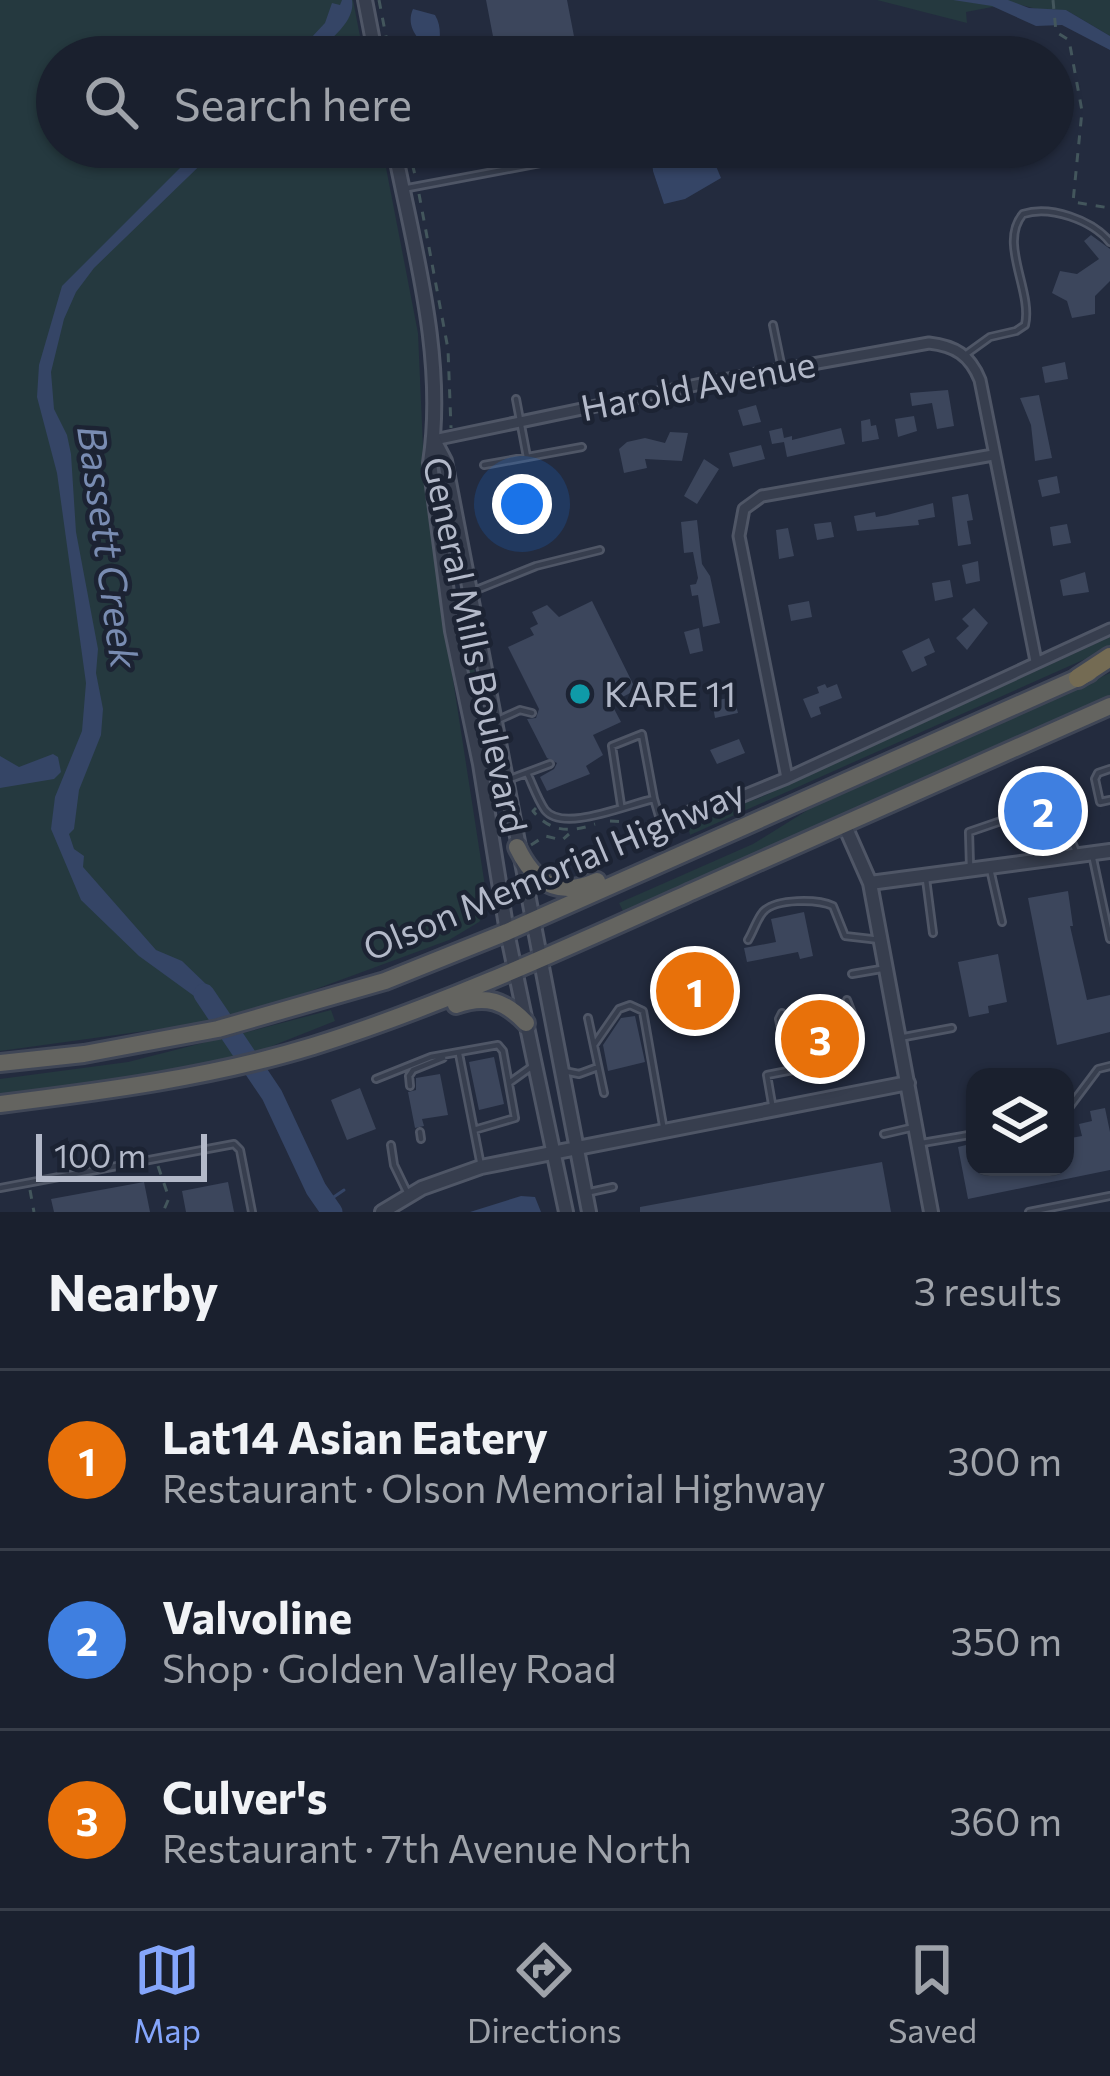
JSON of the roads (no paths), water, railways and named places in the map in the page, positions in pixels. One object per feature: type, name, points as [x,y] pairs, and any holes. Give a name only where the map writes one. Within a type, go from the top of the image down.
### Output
[{"type":"highway","points":[[1078,678],[1110,660]]},
{"type":"highway","name":"Olson Memorial Highway","points":[[0,1063],[225,1027],[385,981],[507,932],[1078,678]]},
{"type":"highway","name":"Olson Memorial Highway","points":[[0,1104],[103,1091],[250,1063],[335,1038],[540,960],[1110,706]]},
{"type":"highway","points":[[523,846],[535,878],[568,889],[665,850],[716,838]]},
{"type":"highway","points":[[335,1038],[372,1036],[476,999],[502,1002],[526,1023]]},
{"type":"highway","points":[[0,1073],[135,1055],[173,1038]]},
{"type":"street","points":[[365,0],[372,36]]},
{"type":"street","name":"General Mills Boulevard","points":[[398,168],[429,333],[431,482],[466,710],[566,1212]]},
{"type":"street","name":"Harold Avenue","points":[[434,440],[929,343],[963,354]]},
{"type":"street","points":[[963,354],[980,380],[1036,661]]},
{"type":"street","name":"General Mills Boulevard","points":[[434,440],[445,461],[492,722],[523,846],[532,920],[589,1212]]},
{"type":"street","points":[[787,778],[739,536],[744,509],[762,496],[993,455]]},
{"type":"street","points":[[689,812],[787,778],[1110,629]]},
{"type":"street","points":[[844,824],[870,884],[931,1212]]},
{"type":"street","points":[[870,884],[1110,851]]},
{"type":"street","points":[[382,1212],[481,1167],[908,1084]]},
{"type":"lane","points":[[402,189],[513,168]]},
{"type":"lane","points":[[963,354],[990,337],[1025,325],[1028,310],[1013,235],[1022,214],[1046,210],[1099,229],[1110,242]]},
{"type":"lane","points":[[773,325],[782,369]]},
{"type":"lane","points":[[516,399],[527,457]]},
{"type":"lane","points":[[484,465],[581,447]]},
{"type":"lane","points":[[449,601],[536,566],[600,550]]},
{"type":"lane","points":[[492,722],[520,710],[532,713]]},
{"type":"lane","points":[[621,805],[612,746],[643,734],[658,816]]},
{"type":"lane","points":[[504,780],[550,764]]},
{"type":"lane","points":[[1110,769],[1095,779],[1100,802],[1110,800]]},
{"type":"lane","points":[[528,775],[544,809],[560,820],[654,799]]},
{"type":"lane","points":[[970,871],[968,832],[1001,821],[1016,797],[1053,782],[1063,785],[1072,815],[1070,837],[1085,856],[1110,939]]},
{"type":"lane","points":[[990,869],[1002,922]]},
{"type":"lane","points":[[926,875],[933,933]]},
{"type":"lane","points":[[748,940],[762,913],[774,906],[821,900],[833,906],[844,936],[880,940]]},
{"type":"lane","points":[[852,974],[886,968]]},
{"type":"lane","points":[[773,1110],[767,1076],[854,1057],[860,1047],[847,1000]]},
{"type":"lane","points":[[594,1045],[619,1009],[639,1007],[664,1130]]},
{"type":"lane","points":[[782,1013],[779,1019],[787,1058],[800,1064],[853,1052],[851,1013]]},
{"type":"lane","points":[[588,1018],[604,1093]]},
{"type":"lane","points":[[899,1038],[952,1028]]},
{"type":"lane","points":[[376,1079],[431,1057],[498,1045],[515,1118],[474,1130]]},
{"type":"lane","points":[[459,1054],[481,1167]]},
{"type":"lane","points":[[410,1086],[411,1072],[448,1055]]},
{"type":"lane","points":[[509,1083],[534,1065]]},
{"type":"lane","points":[[1074,1101],[1098,1069],[1110,1066]]},
{"type":"lane","points":[[562,1070],[579,1074],[598,1067]]},
{"type":"lane","points":[[884,1134],[916,1127]]},
{"type":"lane","points":[[919,1144],[966,1136]]},
{"type":"lane","points":[[0,1188],[238,1145],[252,1212]]},
{"type":"lane","points":[[391,1145],[394,1166],[409,1196]]},
{"type":"lane","points":[[585,1192],[614,1187]]},
{"type":"lane","points":[[1029,1212],[1110,1196]]},
{"type":"water","points":[[342,0],[352,0],[350,16],[340,31],[335,36],[313,36],[325,23],[332,3],[340,5]]},
{"type":"water","points":[[953,0],[1008,0],[1029,8],[1066,10],[1110,36],[1110,50],[1062,25],[1036,26],[992,6]]},
{"type":"water","points":[[413,9],[435,15],[440,36],[416,36]]},
{"type":"water","points":[[180,168],[197,168],[94,268],[76,292],[51,372],[54,409],[71,454],[76,532],[98,649],[96,673],[103,709],[101,735],[79,790],[74,829],[69,834],[74,849],[84,856],[83,867],[156,950],[182,961],[208,986],[224,1012],[213,1019],[201,1001],[139,956],[81,900],[51,829],[55,797],[82,731],[86,683],[57,473],[37,397],[39,365],[62,286]]},
{"type":"water","points":[[717,168],[721,178],[685,199],[664,204],[653,171]]},
{"type":"water","points":[[53,754],[61,772],[54,779],[0,788],[0,756],[19,767]]},
{"type":"water","points":[[521,1196],[535,1197],[541,1212],[470,1212]]},
{"type":"waterway","name":"Bassett Creek","points":[[204,994],[272,1095],[316,1189],[332,1212]]},
{"type":"waterway","points":[[325,1203],[344,1190]]},
{"type":"place","name":"KARE 11","points":[[580,694]]},
{"type":"place","name":"Valvoline","points":[[1043,811]]},
{"type":"place","name":"Lat14 Asian Eatery","points":[[695,991]]},
{"type":"place","name":"Culver's","points":[[820,1039]]}]
